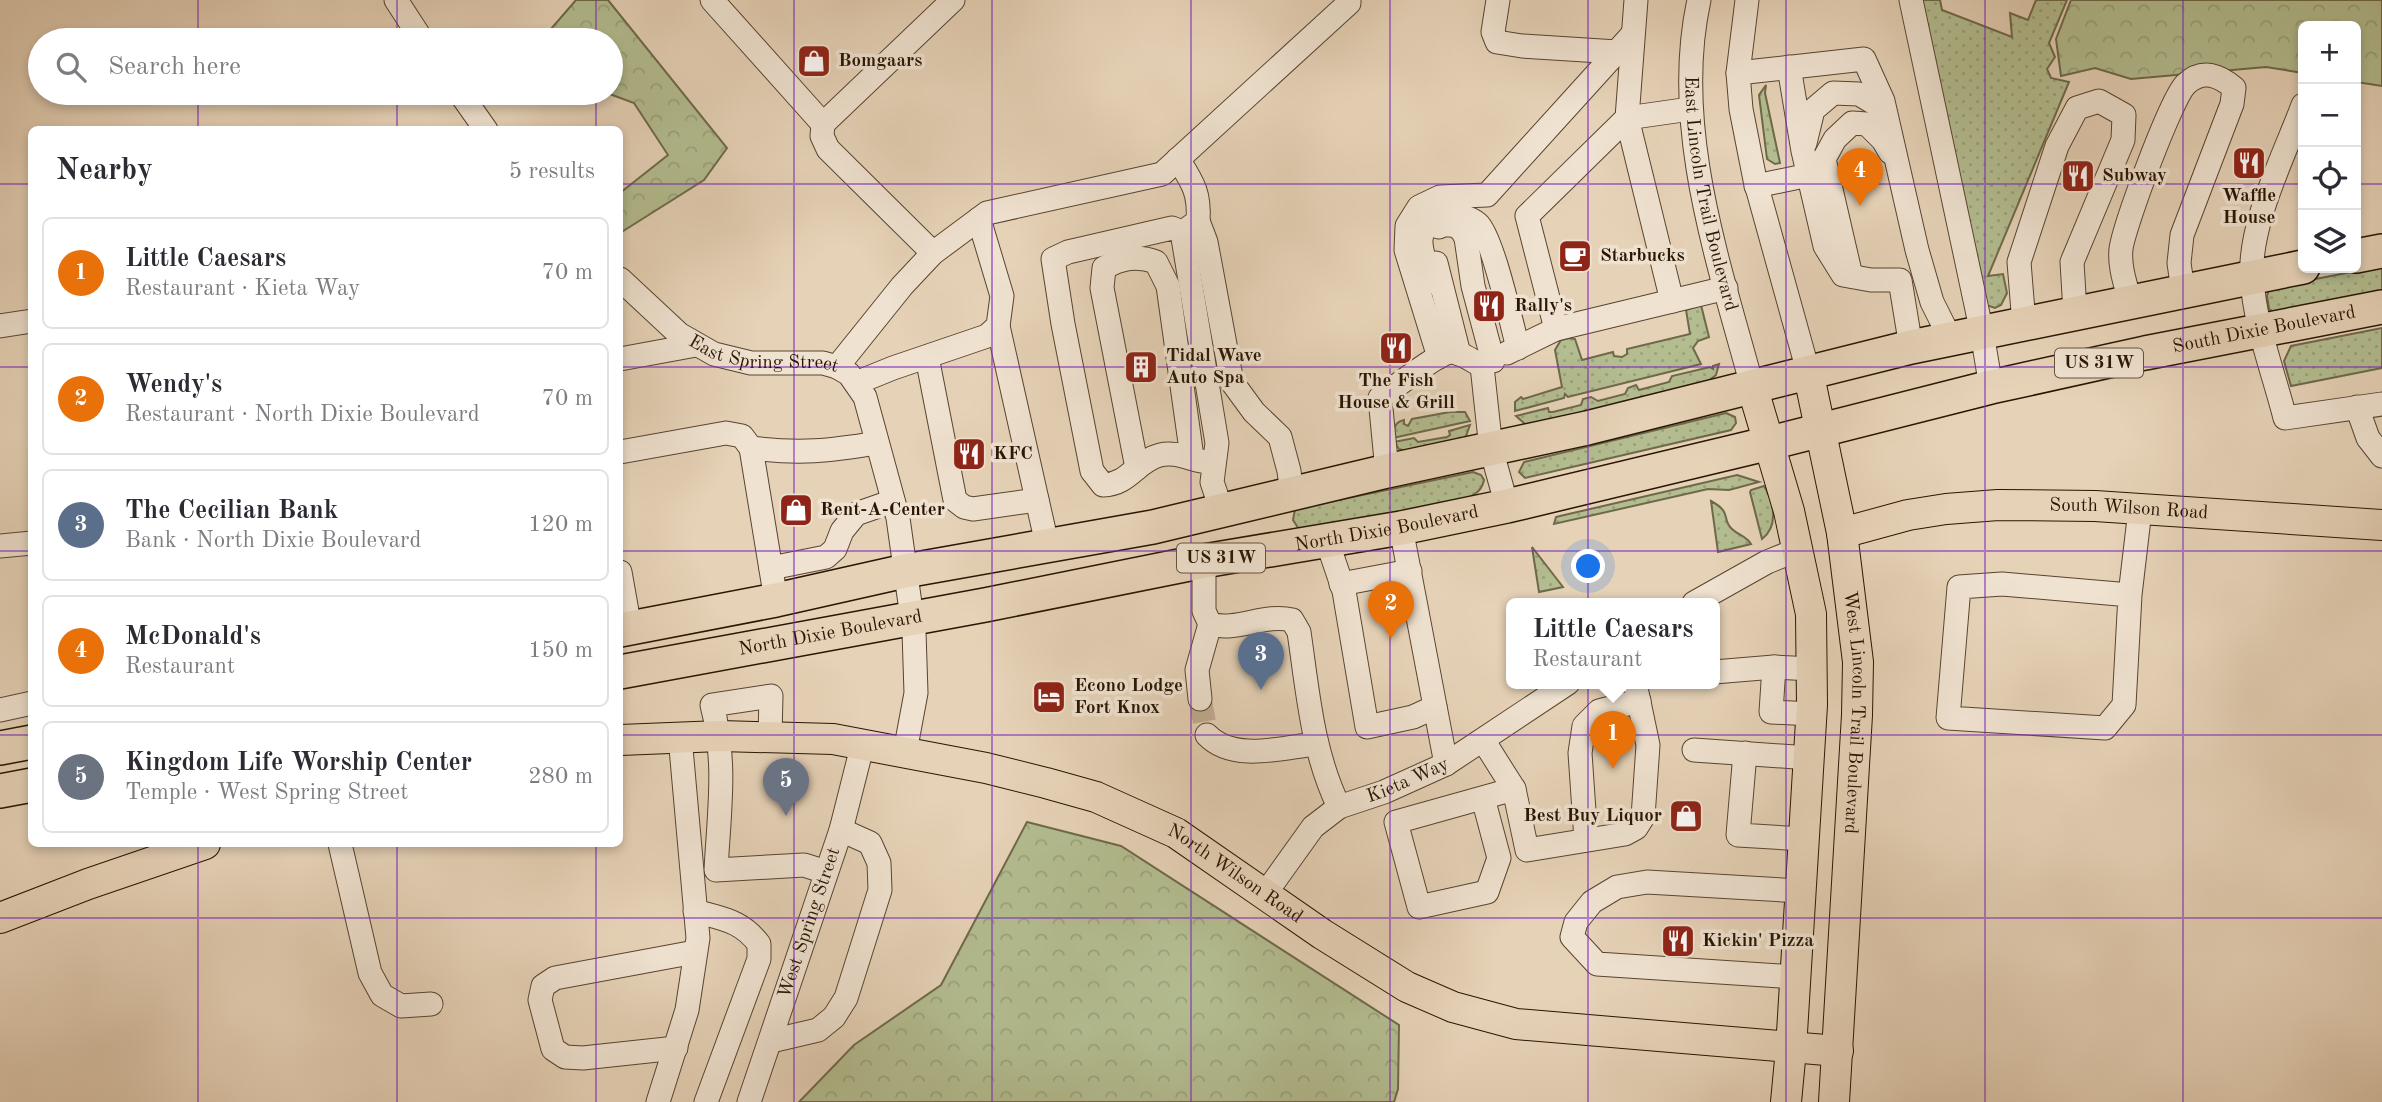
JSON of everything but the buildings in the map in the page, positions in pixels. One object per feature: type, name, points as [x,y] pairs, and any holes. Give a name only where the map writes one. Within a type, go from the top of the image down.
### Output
[{"type":"highway","points":[[2361,255],[2382,251]]},
{"type":"highway","name":"US 31W","points":[[625,629],[776,600],[905,571],[1047,544],[1098,538],[1222,512],[1387,471],[1587,428],[1911,347],[2298,268]]},
{"type":"highway","name":"South Dixie Boulevard","points":[[1819,430],[1991,387],[2382,307]]},
{"type":"highway","name":"North Dixie Boulevard","points":[[623,671],[1204,561],[1401,528],[1507,506],[1819,430]]},
{"type":"highway","points":[[0,748],[28,743]]},
{"type":"highway","points":[[0,791],[28,786]]},
{"type":"main road","name":"West Lincoln Trail Boulevard","points":[[1808,371],[1842,533],[1858,662],[1834,1102]]},
{"type":"main road","name":"West Lincoln Trail Boulevard","points":[[1752,386],[1790,511],[1811,614],[1812,714],[1786,1102]]},
{"type":"main road","name":"South Wilson Road","points":[[1842,533],[1878,522],[1946,509],[1997,505],[2095,506],[2382,525]]},
{"type":"main road","name":"North Wilson Road","points":[[623,740],[720,736],[833,739],[998,771],[1109,802],[1176,833],[1322,934],[1407,987],[1453,1007],[1516,1024],[1838,1051]]},
{"type":"main road","points":[[0,918],[196,847]]},
{"type":"street","points":[[396,0],[414,28]]},
{"type":"street","points":[[712,0],[824,124]]},
{"type":"street","points":[[933,253],[828,149],[822,136],[824,124],[953,0]]},
{"type":"street","points":[[837,367],[902,286],[933,253],[978,219],[987,213],[1162,174],[1349,4],[1349,0]]},
{"type":"street","points":[[1498,0],[1493,32],[1497,42],[1514,46],[1624,43]]},
{"type":"street","points":[[1636,0],[1624,43],[1626,118],[1672,301]]},
{"type":"street","name":"East Lincoln Trail Boulevard","points":[[1699,0],[1691,49],[1690,109],[1704,198],[1752,386]]},
{"type":"street","points":[[1747,0],[1738,73],[1741,108],[1755,180],[1808,371]]},
{"type":"street","points":[[1911,0],[1967,337],[1991,387]]},
{"type":"street","points":[[1449,355],[1406,250],[1407,226],[1419,207],[1440,197],[1487,195],[1624,43]]},
{"type":"street","points":[[1738,73],[1864,59],[1884,109],[1932,302],[1967,337]]},
{"type":"street","points":[[1789,67],[1825,246],[1843,275],[1900,281],[1925,276]]},
{"type":"street","points":[[2130,302],[2122,271],[2123,239],[2172,108],[2186,84],[2204,75],[2221,77],[2234,88],[2232,104],[2182,235],[2179,263],[2183,291]]},
{"type":"street","points":[[1810,162],[1813,110],[1832,93],[1859,94],[1884,109]]},
{"type":"street","points":[[2024,324],[2019,262],[2036,206],[2057,146],[2077,107],[2098,101],[2124,115],[2123,140],[2072,262],[2076,312]]},
{"type":"street","points":[[468,105],[483,126]]},
{"type":"street","points":[[1556,329],[1527,216],[1626,118],[1690,109]]},
{"type":"street","points":[[2298,118],[2258,225],[2251,277],[2261,331],[2285,418],[2382,404]]},
{"type":"street","points":[[1755,180],[1810,162],[1852,123],[1867,124],[1883,140],[1898,167]]},
{"type":"street","points":[[1178,159],[1194,184],[1199,202],[1190,227],[1217,443],[1203,459]]},
{"type":"street","points":[[1449,355],[1421,239],[1427,226],[1435,218],[1456,214],[1478,224],[1485,234],[1501,281],[1518,348]]},
{"type":"street","points":[[978,219],[1002,296],[998,326],[1047,544]]},
{"type":"street","points":[[1449,355],[1432,242],[1434,232],[1442,225],[1453,225],[1461,229],[1466,238],[1487,363],[1491,449],[1507,506]]},
{"type":"street","points":[[1203,459],[1160,454],[1116,484],[1103,485],[1091,471],[1053,259],[1069,252],[1172,228],[1190,227],[1206,242],[1232,382],[1254,412],[1280,437],[1293,495]]},
{"type":"street","points":[[1137,468],[1102,288],[1104,268],[1116,261],[1141,257],[1156,262],[1168,286],[1203,459],[1222,512]]},
{"type":"street","points":[[1900,281],[1911,347]]},
{"type":"street","name":"East Spring Street","points":[[623,282],[679,334],[714,354],[751,363],[823,363],[849,374],[865,397],[893,501],[905,571]]},
{"type":"street","points":[[1387,471],[1380,398],[1449,355],[1487,363],[1556,329],[1726,288]]},
{"type":"street","points":[[0,326],[28,322]]},
{"type":"street","points":[[856,383],[987,336],[998,326]]},
{"type":"street","points":[[623,358],[696,345]]},
{"type":"street","points":[[927,357],[955,500],[964,507],[973,509],[1037,500]]},
{"type":"street","points":[[2357,407],[2368,438],[2382,456]]},
{"type":"street","points":[[623,451],[726,433],[742,436],[751,448],[776,600]]},
{"type":"street","points":[[751,448],[791,453],[830,451],[877,443]]},
{"type":"street","points":[[771,568],[826,557],[835,549],[842,531],[856,513],[893,501]]},
{"type":"street","points":[[2130,594],[2002,584],[1959,587],[1948,718],[2105,728],[2124,705],[2130,594],[2140,510]]},
{"type":"street","points":[[1401,528],[1446,764]]},
{"type":"street","points":[[1326,541],[1341,584],[1367,727],[1413,717],[1435,707]]},
{"type":"street","points":[[0,546],[28,543]]},
{"type":"street","points":[[1703,598],[1767,562],[1797,550]]},
{"type":"street","points":[[1200,699],[1197,670],[1210,624],[1204,611],[1204,561]]},
{"type":"street","points":[[905,571],[916,653],[916,692],[905,752]]},
{"type":"street","points":[[1341,584],[1410,571]]},
{"type":"street","points":[[623,607],[625,629]]},
{"type":"street","points":[[1210,624],[1223,628],[1279,617],[1292,620],[1299,632],[1315,744],[1339,807]]},
{"type":"street","points":[[1774,667],[1771,712],[1812,714]]},
{"type":"street","points":[[1720,672],[1774,667],[1812,669]]},
{"type":"street","name":"Kieta Way","points":[[1265,894],[1313,827],[1339,807],[1384,792],[1446,764],[1559,689]]},
{"type":"street","points":[[1483,740],[1514,789],[1527,850],[1625,834],[1636,828],[1643,817],[1648,745],[1637,692],[1599,711],[1584,726],[1580,753],[1586,840]]},
{"type":"street","points":[[770,736],[771,696],[712,705],[720,736],[722,761],[716,870],[804,864],[826,872]]},
{"type":"street","points":[[0,710],[28,704]]},
{"type":"street","points":[[1207,735],[1216,744],[1231,749],[1265,750],[1315,744]]},
{"type":"street","points":[[658,1102],[687,1010],[698,938],[680,737]]},
{"type":"street","name":"West Spring Street","points":[[749,1102],[841,830],[863,743]]},
{"type":"street","points":[[1694,750],[1809,758]]},
{"type":"street","points":[[1745,753],[1738,835],[1804,839]]},
{"type":"street","points":[[1396,822],[1514,789]]},
{"type":"street","points":[[1384,792],[1396,822],[1419,907],[1487,892],[1499,858],[1483,798]]},
{"type":"street","points":[[771,1041],[818,1030],[834,1017],[846,998],[880,890],[878,863],[870,843],[841,830]]},
{"type":"street","points":[[341,847],[370,973],[382,995],[401,1006],[431,1004]]},
{"type":"street","points":[[1795,977],[1597,964],[1572,937],[1576,922],[1592,902],[1617,887],[1647,882],[1801,891]]},
{"type":"street","points":[[695,911],[730,921],[748,930],[759,944],[758,960],[706,1102]]},
{"type":"street","points":[[676,1048],[583,1058],[565,1057],[553,1049],[540,1000],[543,986],[555,978],[695,953]]},
{"type":"green space","points":[[576,0],[608,0],[727,148],[704,180],[623,231],[623,191],[668,155],[634,103],[623,99],[623,28],[552,28]]},
{"type":"green space","points":[[1915,0],[1940,0],[1942,10],[2012,37],[2010,13],[2028,20],[2036,0],[2067,0],[2049,43],[2055,57],[2047,69],[2051,78],[2069,82],[1988,276],[2003,274],[2007,293],[2001,305],[1995,308],[1986,305]]},
{"type":"green space","points":[[2071,0],[2382,0],[2382,86],[2361,83],[2361,21],[2298,21],[2298,72],[2266,67],[2131,79],[2095,68],[2061,76],[2056,39]]},
{"type":"green space","points":[[1766,85],[1765,93],[1780,163],[1775,164],[1767,159],[1759,95]]},
{"type":"green space","points":[[2382,266],[2382,293],[2275,313],[2269,309],[2269,289],[2346,273],[2361,273],[2361,270]]},
{"type":"green space","points":[[1701,305],[1709,337],[1698,341],[1693,348],[1701,364],[1568,397],[1565,394],[1564,398],[1515,411],[1515,402],[1521,397],[1523,399],[1562,387],[1555,350],[1561,340],[1575,339],[1582,360],[1613,352],[1614,356],[1622,357],[1627,354],[1627,349],[1690,334],[1686,310]]},
{"type":"green space","points":[[2382,328],[2382,368],[2291,386],[2284,361],[2291,346]]},
{"type":"green space","points":[[1719,364],[1716,375],[1704,384],[1530,424],[1525,424],[1516,416],[1548,408],[1549,412],[1553,412],[1581,405],[1583,399],[1591,397],[1598,401],[1625,394],[1628,388],[1636,385],[1639,390],[1669,382],[1672,376],[1710,367],[1713,369],[1713,366]]},
{"type":"green space","points":[[1465,412],[1470,421],[1393,438],[1398,422],[1404,420],[1404,424],[1408,426],[1412,419]]},
{"type":"green space","points":[[1726,413],[1735,417],[1736,423],[1731,430],[1525,478],[1519,472],[1524,462]]},
{"type":"green space","points":[[1470,425],[1466,436],[1461,440],[1406,451],[1399,449],[1394,442],[1414,438],[1418,442],[1447,437],[1450,435],[1449,431]]},
{"type":"green space","points":[[1473,472],[1481,475],[1484,480],[1480,489],[1474,495],[1456,501],[1300,531],[1293,520],[1295,509]]},
{"type":"green space","points":[[1737,475],[1759,482],[1729,490],[1708,489],[1554,524],[1556,517]]},
{"type":"green space","points":[[1764,486],[1772,506],[1773,521],[1762,539],[1750,492]]},
{"type":"green space","points":[[1711,501],[1722,509],[1732,529],[1751,544],[1718,552]]},
{"type":"green space","points":[[1532,547],[1563,587],[1539,592]]},
{"type":"green space","points":[[1027,822],[1121,846],[1399,1025],[1398,1089],[1394,1102],[799,1102],[854,1045],[941,985]]},
{"type":"tunnel","points":[[1200,699],[1207,735]]},
{"type":"place","name":"Bomgaars","points":[[814,61]]},
{"type":"place","name":"Waffle House","points":[[2249,163]]},
{"type":"place","name":"Subway","points":[[2078,176]]},
{"type":"place","name":"McDonald's","points":[[1860,206]]},
{"type":"place","name":"Starbucks","points":[[1575,256]]},
{"type":"place","name":"Rally's","points":[[1489,306]]},
{"type":"place","name":"The Fish House & Grill","points":[[1396,348]]},
{"type":"place","name":"Tidal Wave Auto Spa","points":[[1141,367]]},
{"type":"place","name":"KFC","points":[[969,454]]},
{"type":"place","name":"Rent-A-Center","points":[[796,510]]},
{"type":"place","name":"Wendy's","points":[[1391,639]]},
{"type":"place","name":"The Cecilian Bank","points":[[1261,690]]},
{"type":"place","name":"Econo Lodge Fort Knox","points":[[1049,697]]},
{"type":"place","name":"Little Caesars","points":[[1613,769]]},
{"type":"place","name":"Kingdom Life Worship Center","points":[[786,816]]},
{"type":"place","name":"Best Buy Liquor","points":[[1686,816]]},
{"type":"place","name":"Kickin' Pizza","points":[[1678,941]]}]
